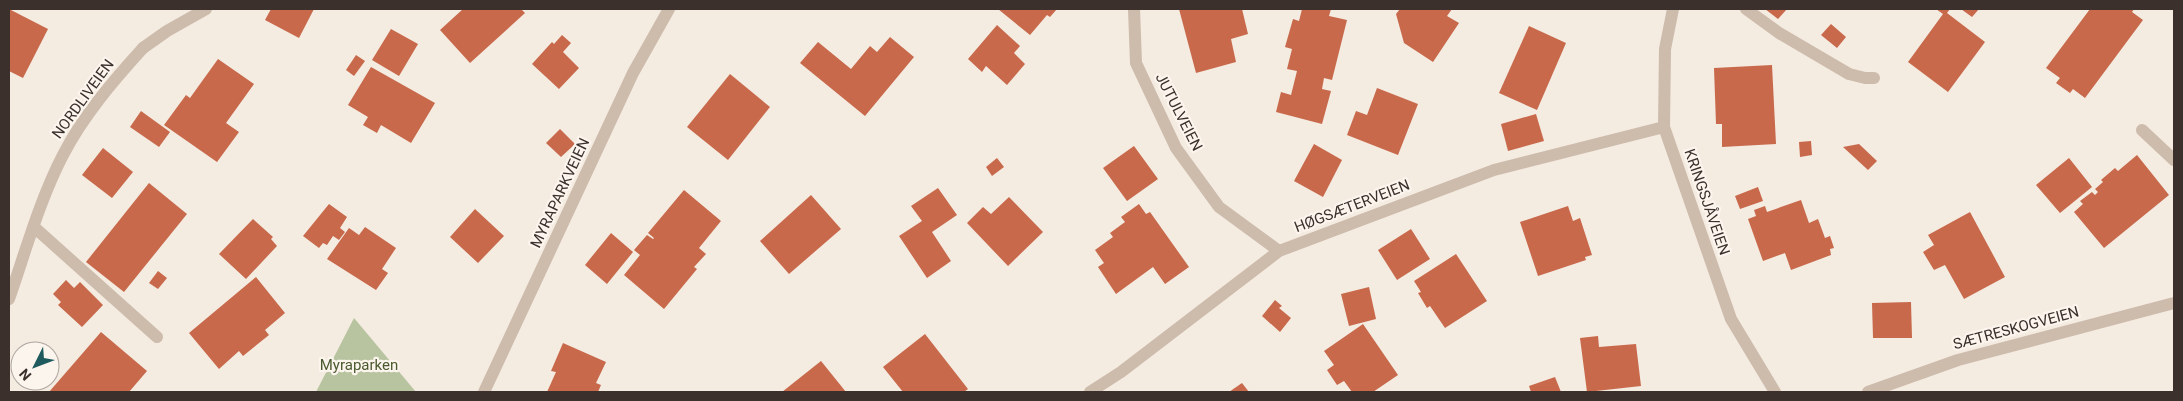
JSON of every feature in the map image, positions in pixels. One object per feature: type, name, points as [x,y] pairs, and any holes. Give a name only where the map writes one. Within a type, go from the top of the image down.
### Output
[{"type":"street","name":"NORDLIVEIEN","points":[[9,299],[34,227],[63,155],[91,111],[117,77],[143,48],[167,31],[206,9]]},
{"type":"street","name":"MYRAPARKVEIEN","points":[[484,392],[634,73],[669,9]]},
{"type":"street","name":"JUTULVEIEN","points":[[1134,9],[1136,63],[1176,148],[1219,207],[1279,251]]},
{"type":"street","name":"KRINGSJÅVEIEN","points":[[1674,9],[1665,49],[1664,127],[1731,320],[1775,392]]},
{"type":"street","points":[[1746,9],[1778,33],[1849,74],[1874,78]]},
{"type":"street","name":"HØGSÆTERVEIEN","points":[[1090,392],[1120,372],[1279,251],[1494,170],[1664,127]]},
{"type":"street","points":[[2142,130],[2174,160]]},
{"type":"street","points":[[34,227],[157,337]]},
{"type":"street","name":"SÆTRESKOGVEIEN","points":[[1868,392],[1958,360],[2174,303]]},
{"type":"green space","name":"Myraparken","points":[[354,318],[416,392],[316,392]]},
{"type":"building","points":[[9,9],[48,29],[23,78],[9,71]]},
{"type":"building","points":[[271,9],[314,9],[299,38],[265,20]]},
{"type":"building","points":[[463,9],[521,9],[525,13],[470,63],[440,30]]},
{"type":"building","points":[[998,9],[1057,9],[1050,17],[1047,15],[1030,35]]},
{"type":"building","points":[[1179,9],[1242,9],[1248,34],[1231,39],[1236,62],[1196,73]]},
{"type":"building","points":[[1302,9],[1331,9],[1329,16],[1347,20],[1332,80],[1324,78],[1322,89],[1331,91],[1322,124],[1276,112],[1281,92],[1291,95],[1297,71],[1287,69],[1292,49],[1285,47],[1293,19],[1299,21]]},
{"type":"building","points":[[1400,9],[1452,9],[1447,16],[1459,23],[1433,62],[1404,43],[1396,14]]},
{"type":"building","points":[[1765,9],[1787,9],[1778,19]]},
{"type":"building","points":[[1936,9],[1950,9],[1947,13],[1985,42],[1948,92],[1908,62],[1943,14]]},
{"type":"building","points":[[1961,9],[1979,9],[1972,17]]},
{"type":"building","points":[[2090,9],[2134,9],[2132,12],[2143,20],[2085,98],[2073,89],[2070,93],[2056,83],[2060,78],[2046,68]]},
{"type":"building","points":[[1831,24],[1846,37],[1837,48],[1821,35]]},
{"type":"building","points":[[997,25],[1020,46],[1014,53],[1025,64],[1007,85],[986,66],[982,72],[968,59]]},
{"type":"building","points":[[1529,26],[1566,43],[1537,110],[1499,93]]},
{"type":"building","points":[[391,29],[418,44],[399,76],[372,60]]},
{"type":"building","points":[[562,35],[571,43],[563,52],[579,68],[559,89],[532,64],[552,42],[554,44]]},
{"type":"building","points":[[890,37],[914,57],[865,116],[800,63],[818,42],[851,69],[870,46],[877,52]]},
{"type":"building","points":[[356,55],[365,61],[354,76],[346,70]]},
{"type":"building","points":[[218,59],[254,84],[226,123],[239,132],[217,162],[164,125],[186,95],[190,98]]},
{"type":"building","points":[[1772,65],[1776,144],[1722,147],[1722,124],[1716,124],[1714,68]]},
{"type":"building","points":[[371,67],[435,103],[411,143],[381,125],[377,133],[363,125],[368,117],[348,105]]},
{"type":"building","points":[[730,74],[770,107],[728,160],[687,127]]},
{"type":"building","points":[[1377,88],[1418,104],[1398,155],[1347,135],[1356,111],[1367,115]]},
{"type":"building","points":[[141,111],[170,132],[159,147],[130,127]]},
{"type":"building","points":[[1536,114],[1544,141],[1508,151],[1501,124]]},
{"type":"building","points":[[560,129],[575,144],[561,157],[546,143]]},
{"type":"building","points":[[1811,141],[1812,155],[1800,157],[1799,142]]},
{"type":"building","points":[[1314,144],[1342,160],[1323,197],[1294,181]]},
{"type":"building","points":[[1859,144],[1877,161],[1868,170],[1843,147]]},
{"type":"building","points":[[1134,146],[1158,179],[1127,201],[1103,168]]},
{"type":"building","points":[[103,148],[133,172],[112,198],[82,175]]},
{"type":"building","points":[[2137,155],[2169,195],[2104,248],[2074,212],[2083,204],[2080,201],[2092,192],[2095,195],[2098,192],[2095,189],[2103,182],[2101,180],[2115,168],[2118,171]]},
{"type":"building","points":[[997,158],[1004,167],[992,176],[986,167]]},
{"type":"building","points":[[2069,158],[2092,187],[2060,213],[2036,185]]},
{"type":"building","points":[[149,183],[187,214],[124,292],[86,262]]},
{"type":"building","points":[[1758,187],[1763,201],[1740,209],[1735,196]]},
{"type":"building","points":[[938,188],[957,215],[932,232],[951,261],[927,278],[899,236],[922,221],[911,206]]},
{"type":"building","points":[[684,190],[721,221],[699,248],[706,254],[694,267],[697,269],[664,309],[624,275],[640,255],[634,250],[647,235],[654,238],[648,233]]},
{"type":"building","points":[[811,195],[841,229],[789,274],[760,241]]},
{"type":"building","points":[[1009,197],[1043,232],[1008,266],[967,223],[983,207],[991,214]]},
{"type":"building","points":[[1801,200],[1809,223],[1818,219],[1825,238],[1830,236],[1834,248],[1830,249],[1831,255],[1791,270],[1785,253],[1763,261],[1748,219],[1756,216],[1754,210],[1765,206],[1767,212]]},
{"type":"building","points":[[329,204],[347,217],[340,228],[345,232],[339,240],[333,236],[327,245],[323,243],[319,248],[303,236]]},
{"type":"building","points":[[1139,204],[1146,214],[1150,212],[1189,267],[1165,284],[1153,267],[1116,294],[1098,267],[1104,263],[1095,250],[1113,237],[1110,233],[1125,222],[1121,217]]},
{"type":"building","points":[[1568,206],[1573,221],[1580,218],[1592,255],[1585,257],[1586,260],[1538,276],[1520,222]]},
{"type":"building","points":[[475,209],[504,236],[478,263],[450,237]]},
{"type":"building","points":[[1970,212],[2005,277],[1964,299],[1945,265],[1934,270],[1923,252],[1934,245],[1928,235]]},
{"type":"building","points":[[253,219],[273,237],[271,239],[277,246],[246,279],[219,254]]},
{"type":"building","points":[[365,227],[396,248],[382,269],[388,273],[376,290],[327,259],[349,228],[359,235]]},
{"type":"building","points":[[1411,229],[1430,259],[1397,280],[1378,250]]},
{"type":"building","points":[[611,233],[633,252],[607,284],[585,265]]},
{"type":"building","points":[[1456,254],[1487,301],[1445,328],[1430,306],[1427,308],[1418,293],[1421,292],[1414,281]]},
{"type":"building","points":[[158,271],[167,278],[158,289],[149,283]]},
{"type":"building","points":[[256,277],[285,313],[265,330],[269,335],[243,356],[239,351],[219,369],[189,333]]},
{"type":"building","points":[[66,280],[74,288],[80,282],[103,305],[82,327],[58,305],[61,302],[53,294]]},
{"type":"building","points":[[1369,287],[1376,319],[1349,326],[1341,294]]},
{"type":"building","points":[[1275,300],[1282,306],[1279,308],[1291,318],[1280,332],[1262,316]]},
{"type":"building","points":[[1911,302],[1912,338],[1873,338],[1872,303]]},
{"type":"building","points":[[1363,324],[1398,375],[1373,392],[1352,392],[1344,381],[1337,385],[1327,370],[1334,365],[1324,351]]},
{"type":"building","points":[[101,332],[147,371],[129,392],[49,392],[60,391],[60,379]]},
{"type":"building","points":[[925,334],[968,389],[964,392],[903,392],[883,367]]},
{"type":"building","points":[[1598,336],[1599,347],[1636,344],[1641,386],[1587,392],[1580,338]]},
{"type":"building","points":[[563,343],[606,362],[596,383],[601,385],[598,392],[547,392],[556,372],[551,371]]},
{"type":"building","points":[[821,361],[846,392],[782,392]]},
{"type":"building","points":[[1555,377],[1561,392],[1531,392],[1529,386]]},
{"type":"building","points":[[1242,383],[1249,392],[1229,392]]}]
